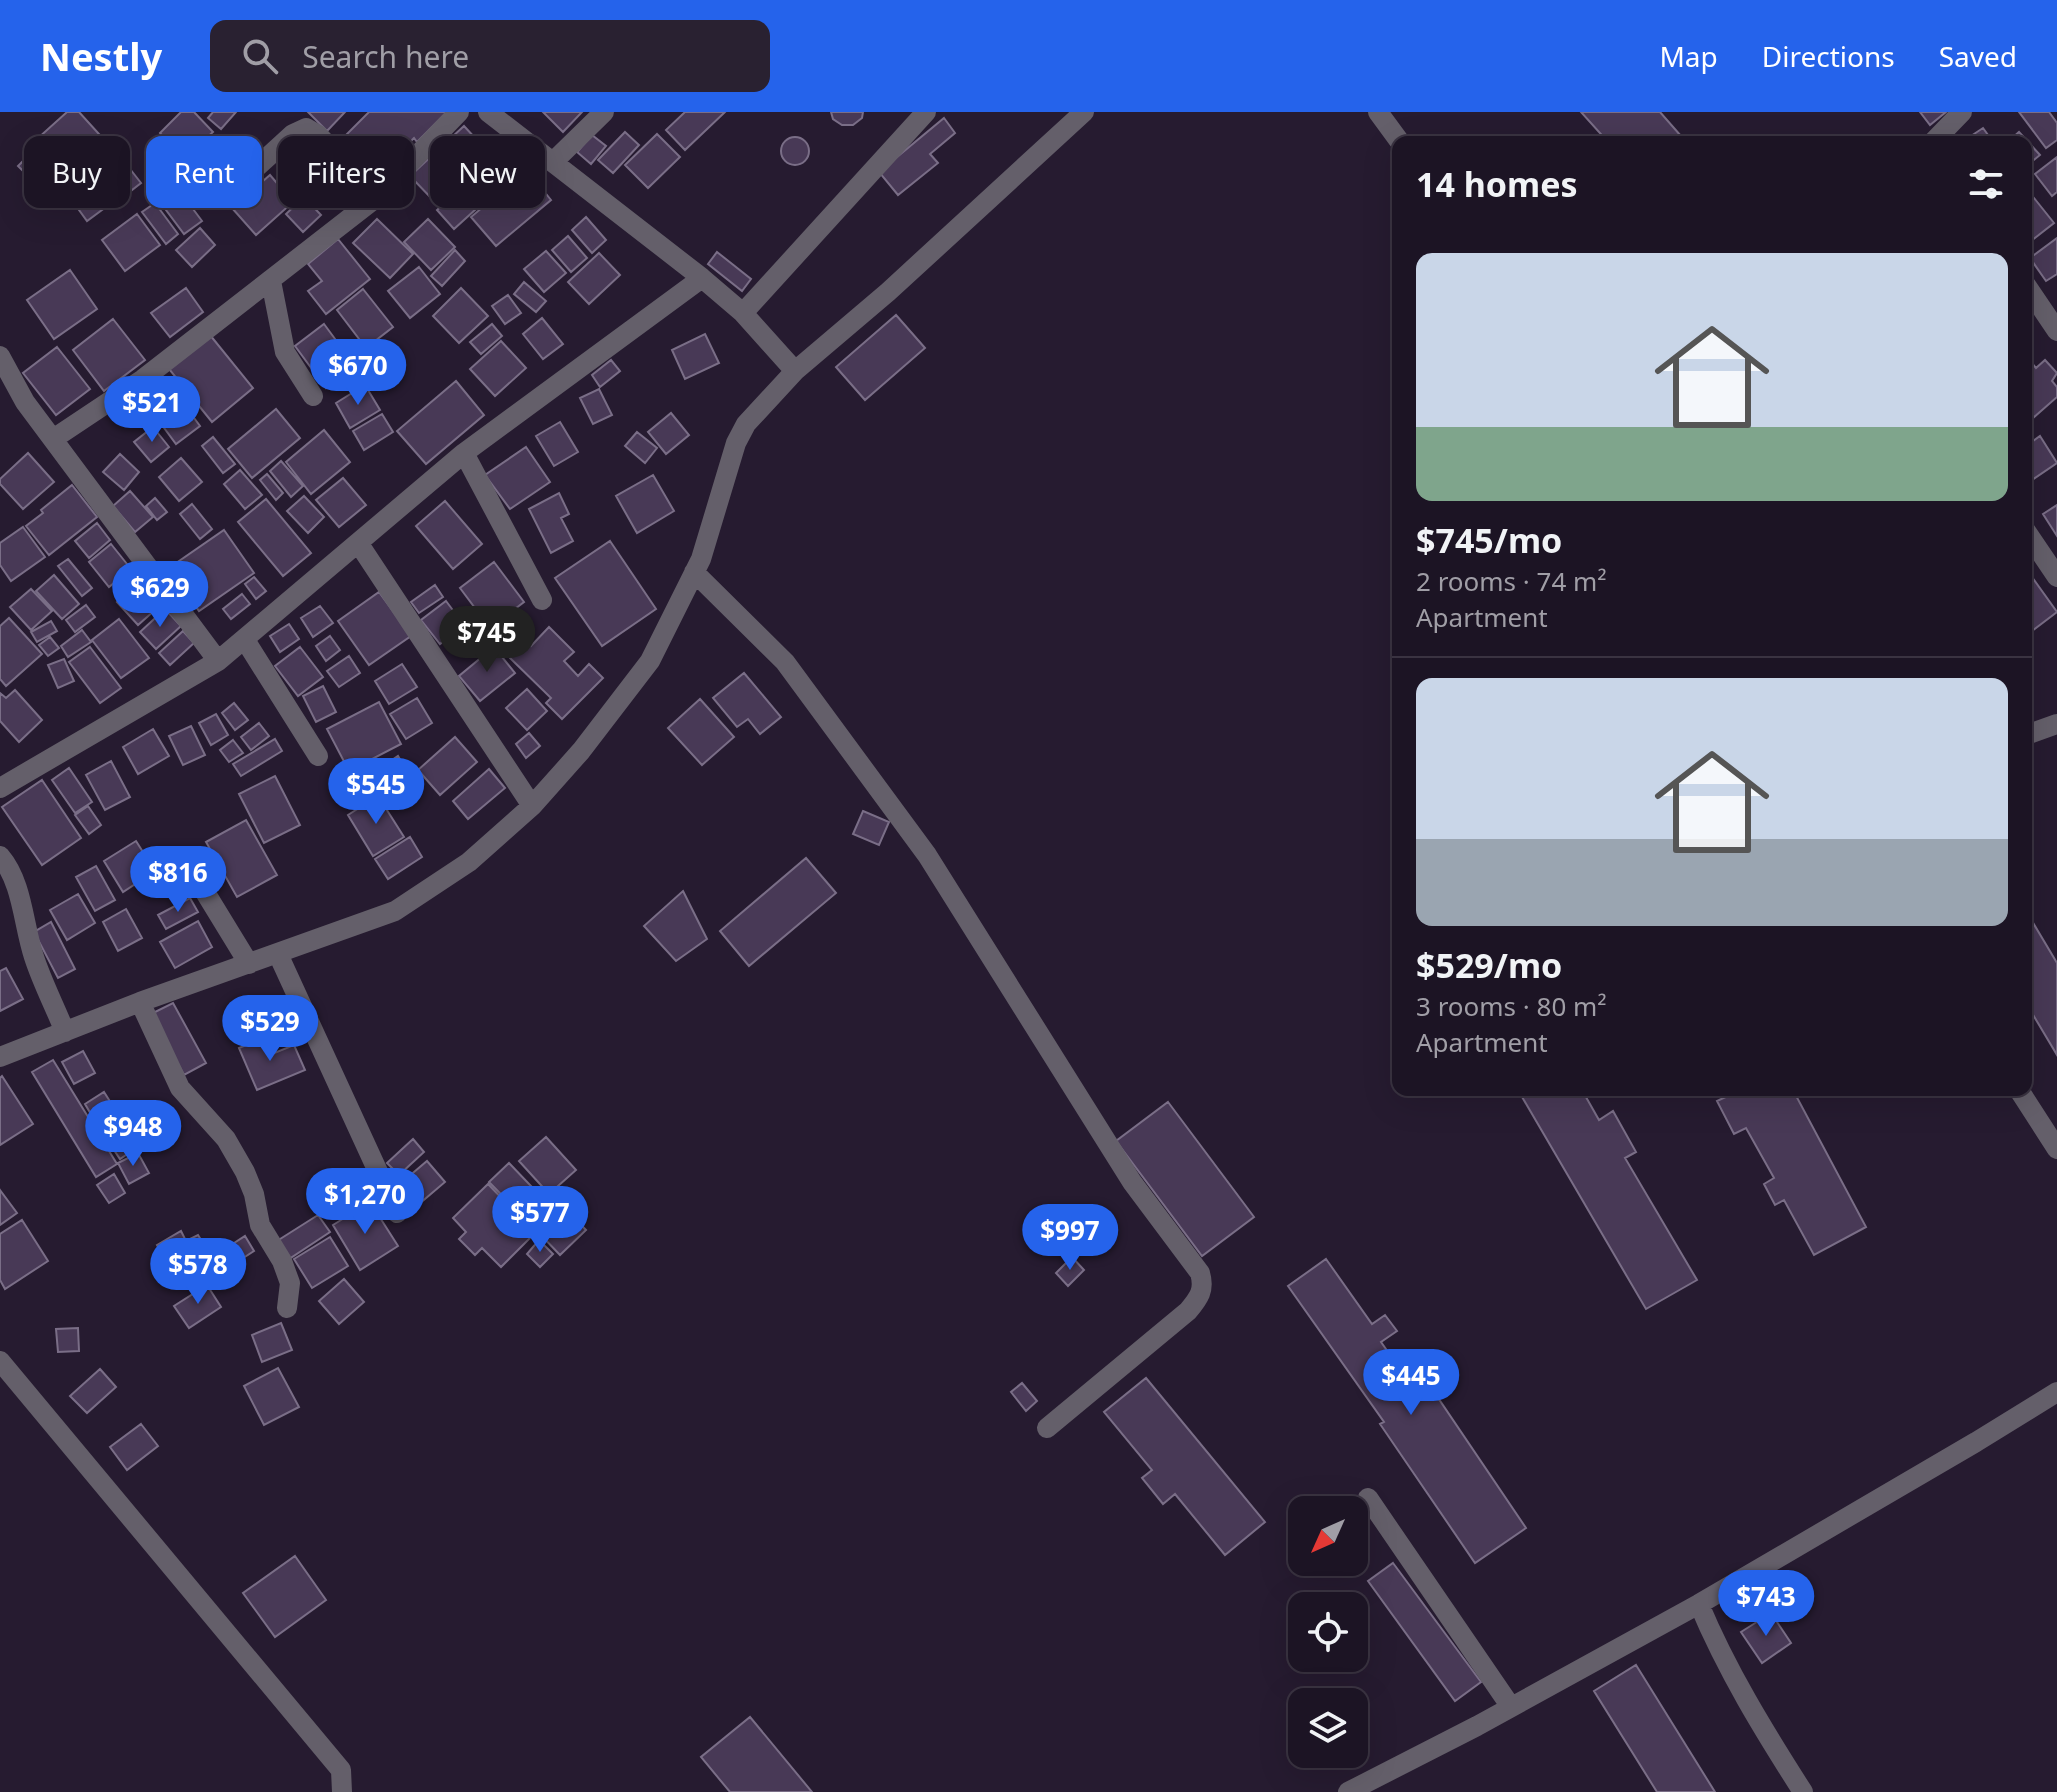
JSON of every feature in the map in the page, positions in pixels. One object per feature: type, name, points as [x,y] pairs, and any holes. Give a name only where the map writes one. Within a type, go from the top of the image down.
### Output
[{"type":"street","points":[[414,159],[459,112]]},
{"type":"street","points":[[488,112],[702,278],[743,313],[795,371]]},
{"type":"street","points":[[553,162],[604,112]]},
{"type":"street","points":[[743,313],[926,112]]},
{"type":"street","points":[[0,1057],[140,1002],[395,911],[469,862],[532,806],[581,751],[650,661],[701,559],[736,443],[746,424],[795,371],[888,292],[1084,112]]},
{"type":"street","points":[[1378,112],[1396,136]]},
{"type":"street","points":[[1939,136],[1962,112]]},
{"type":"street","points":[[291,136],[306,128],[319,136]]},
{"type":"street","points":[[262,162],[278,148]]},
{"type":"street","points":[[53,439],[143,379],[363,208]]},
{"type":"street","points":[[0,788],[218,661],[464,453],[702,278]]},
{"type":"street","points":[[271,281],[285,352],[313,396]]},
{"type":"street","points":[[2032,294],[2057,331]]},
{"type":"street","points":[[3,369],[218,661]]},
{"type":"street","points":[[464,453],[542,600]]},
{"type":"street","points":[[2032,540],[2057,577]]},
{"type":"street","points":[[359,544],[532,806]]},
{"type":"street","points":[[694,572],[785,662],[927,855],[1132,1182],[1200,1273],[1204,1285],[1188,1311],[1047,1428]]},
{"type":"street","points":[[245,640],[318,756]]},
{"type":"street","points":[[2032,733],[2057,724]]},
{"type":"street","points":[[0,856],[20,898],[35,960],[65,1032]]},
{"type":"street","points":[[186,861],[249,964]]},
{"type":"street","points":[[278,954],[397,1213]]},
{"type":"street","points":[[140,1002],[180,1088],[226,1139],[245,1172],[254,1194],[260,1225],[282,1261],[290,1283],[287,1308]]},
{"type":"street","points":[[2023,1096],[2057,1149]]},
{"type":"street","points":[[0,1361],[341,1770],[342,1792]]},
{"type":"street","points":[[1348,1792],[1699,1604],[2057,1392]]},
{"type":"street","points":[[1368,1498],[1511,1707]]},
{"type":"street","points":[[1699,1604],[1747,1704],[1803,1792]]},
{"type":"building","points":[[67,112],[79,112],[101,136],[40,136]]},
{"type":"building","points":[[181,112],[194,112],[213,132],[208,136],[163,136],[160,133]]},
{"type":"building","points":[[213,112],[236,112],[221,129],[208,118]]},
{"type":"building","points":[[308,112],[345,112],[327,131]]},
{"type":"building","points":[[369,112],[446,112],[417,142],[414,136],[345,136]]},
{"type":"building","points":[[543,112],[582,112],[563,132]]},
{"type":"building","points":[[685,112],[725,112],[685,150],[666,130]]},
{"type":"building","points":[[831,112],[863,112],[862,118],[853,125],[842,125],[833,119]]},
{"type":"building","points":[[1581,112],[1660,112],[1681,136],[1603,136]]},
{"type":"building","points":[[1920,112],[1946,112],[1930,125]]},
{"type":"building","points":[[2019,112],[2049,112],[2057,123],[2057,140],[2046,148]]},
{"type":"building","points":[[944,118],[955,133],[930,154],[938,163],[898,195],[879,172]]},
{"type":"building","points":[[464,126],[473,136],[453,136]]},
{"type":"building","points":[[1983,128],[1989,136],[1971,136]]},
{"type":"building","points":[[625,132],[639,145],[613,173],[598,160]]},
{"type":"building","points":[[657,134],[680,157],[648,188],[625,165]]},
{"type":"building","points":[[592,135],[606,146],[591,164],[577,152]]},
{"type":"building","points":[[795,137],[805,141],[809,151],[805,161],[795,165],[785,161],[781,151],[785,141]]},
{"type":"building","points":[[2032,146],[2040,155],[2032,162]]},
{"type":"building","points":[[430,157],[430,197],[414,180],[414,172]]},
{"type":"building","points":[[2057,157],[2057,192],[2052,196],[2035,174]]},
{"type":"building","points":[[130,169],[141,183],[130,192]]},
{"type":"building","points":[[270,175],[278,184],[278,208],[286,208],[256,235],[232,208],[262,208],[262,182]]},
{"type":"building","points":[[2032,196],[2054,223],[2032,240]]},
{"type":"building","points":[[78,208],[105,208],[87,221]]},
{"type":"building","points":[[148,208],[159,208],[178,234],[166,244],[142,212]]},
{"type":"building","points":[[164,208],[192,208],[202,221],[184,234]]},
{"type":"building","points":[[292,208],[314,208],[321,215],[303,232],[286,214]]},
{"type":"building","points":[[439,208],[477,208],[454,229],[437,210]]},
{"type":"building","points":[[482,208],[541,208],[496,246],[471,217]]},
{"type":"building","points":[[137,214],[160,245],[125,271],[102,240]]},
{"type":"building","points":[[586,217],[606,240],[592,253],[572,230]]},
{"type":"building","points":[[377,219],[413,254],[390,278],[353,243]]},
{"type":"building","points":[[428,219],[455,247],[431,270],[404,242]]},
{"type":"building","points":[[200,228],[215,245],[192,267],[176,250]]},
{"type":"building","points":[[568,236],[587,258],[571,272],[552,250]]},
{"type":"building","points":[[2057,238],[2057,274],[2046,281],[2032,257]]},
{"type":"building","points":[[338,239],[370,279],[326,314],[308,291],[322,281],[308,264]]},
{"type":"building","points":[[455,250],[465,261],[442,286],[431,276]]},
{"type":"building","points":[[546,251],[566,273],[544,292],[524,269]]},
{"type":"building","points":[[717,252],[751,279],[742,291],[708,264]]},
{"type":"building","points":[[599,253],[620,275],[589,304],[568,282]]},
{"type":"building","points":[[419,267],[440,294],[410,318],[388,291]]},
{"type":"building","points":[[70,270],[97,309],[54,339],[27,300]]},
{"type":"building","points":[[524,282],[546,301],[536,312],[514,294]]},
{"type":"building","points":[[186,288],[203,312],[170,337],[151,313]]},
{"type":"building","points":[[461,288],[488,316],[459,343],[433,316]]},
{"type":"building","points":[[363,289],[393,327],[366,348],[337,310]]},
{"type":"building","points":[[508,295],[521,313],[505,324],[492,306]]},
{"type":"building","points":[[896,315],[925,348],[865,400],[836,367]]},
{"type":"building","points":[[542,318],[563,344],[543,359],[523,334]]},
{"type":"building","points":[[113,319],[145,360],[104,391],[73,350]]},
{"type":"building","points":[[324,324],[355,366],[326,388],[295,346]]},
{"type":"building","points":[[492,324],[502,336],[481,354],[470,342]]},
{"type":"building","points":[[705,334],[719,363],[685,379],[672,350]]},
{"type":"building","points":[[210,335],[253,388],[212,422],[169,369]]},
{"type":"building","points":[[501,341],[526,368],[495,396],[470,369]]},
{"type":"building","points":[[57,347],[90,389],[56,415],[23,373]]},
{"type":"building","points":[[611,360],[620,371],[600,387],[592,375]]},
{"type":"building","points":[[2045,360],[2057,373],[2052,381],[2057,387],[2057,397],[2033,418],[2032,363],[2036,368]]},
{"type":"building","points":[[157,372],[176,395],[164,404],[146,381]]},
{"type":"building","points":[[456,381],[484,415],[426,464],[397,431]]},
{"type":"building","points":[[365,385],[380,410],[350,428],[336,403]]},
{"type":"building","points":[[599,389],[612,415],[593,424],[580,398]]},
{"type":"building","points":[[180,399],[200,426],[176,444],[156,417]]},
{"type":"building","points":[[276,409],[300,438],[252,478],[228,449]]},
{"type":"building","points":[[671,413],[689,435],[666,454],[648,432]]},
{"type":"building","points":[[382,414],[393,432],[364,450],[353,431]]},
{"type":"building","points":[[560,422],[578,452],[554,466],[536,436]]},
{"type":"building","points":[[153,427],[169,447],[151,462],[134,442]]},
{"type":"building","points":[[324,430],[350,462],[311,494],[286,462]]},
{"type":"building","points":[[637,432],[657,448],[645,463],[625,446]]},
{"type":"building","points":[[2040,436],[2057,463],[2032,480],[2032,442]]},
{"type":"building","points":[[213,437],[235,464],[223,473],[202,446]]},
{"type":"building","points":[[526,447],[550,482],[510,509],[485,475]]},
{"type":"building","points":[[28,453],[54,482],[23,509],[0,484],[0,479]]},
{"type":"building","points":[[120,454],[139,472],[124,490],[103,472]]},
{"type":"building","points":[[181,458],[202,482],[179,501],[159,477]]},
{"type":"building","points":[[281,461],[303,486],[291,497],[270,471]]},
{"type":"building","points":[[240,470],[262,495],[245,509],[224,484]]},
{"type":"building","points":[[267,474],[283,493],[276,500],[260,480]]},
{"type":"building","points":[[653,475],[674,511],[637,533],[616,496]]},
{"type":"building","points":[[343,478],[366,505],[339,527],[316,500]]},
{"type":"building","points":[[72,485],[97,517],[49,555],[26,526]]},
{"type":"building","points":[[130,491],[153,517],[135,532],[113,506]]},
{"type":"building","points":[[559,493],[569,514],[561,518],[573,541],[551,553],[529,509]]},
{"type":"building","points":[[304,496],[324,517],[308,533],[287,511]]},
{"type":"building","points":[[155,498],[167,512],[157,520],[146,506]]},
{"type":"building","points":[[266,499],[311,553],[283,576],[238,522]]},
{"type":"building","points":[[445,501],[482,544],[453,569],[416,526]]},
{"type":"building","points":[[192,504],[212,529],[200,539],[180,514]]},
{"type":"building","points":[[2057,505],[2057,536],[2043,514]]},
{"type":"building","points":[[97,523],[110,540],[89,558],[75,541]]},
{"type":"building","points":[[23,527],[45,557],[11,581],[0,565],[0,543]]},
{"type":"building","points":[[224,530],[254,573],[199,611],[169,568]]},
{"type":"building","points":[[610,541],[656,609],[602,646],[555,578]]},
{"type":"building","points":[[111,544],[131,569],[109,587],[89,562]]},
{"type":"building","points":[[68,559],[92,588],[82,596],[58,566]]},
{"type":"building","points":[[494,562],[524,602],[490,628],[460,588]]},
{"type":"building","points":[[54,575],[79,604],[62,619],[36,591]]},
{"type":"building","points":[[254,577],[266,591],[256,599],[245,584]]},
{"type":"building","points":[[2032,577],[2057,612],[2032,631]]},
{"type":"building","points":[[141,580],[163,603],[138,625],[117,602]]},
{"type":"building","points":[[435,585],[443,597],[419,613],[411,602]]},
{"type":"building","points":[[31,589],[52,611],[31,630],[10,607]]},
{"type":"building","points":[[379,592],[411,636],[369,665],[338,621]]},
{"type":"building","points":[[242,594],[250,604],[231,619],[223,609]]},
{"type":"building","points":[[446,601],[464,625],[440,644],[421,620]]},
{"type":"building","points":[[86,605],[95,617],[75,632],[66,620]]},
{"type":"building","points":[[320,606],[333,623],[313,637],[301,618]]},
{"type":"building","points":[[165,609],[181,626],[156,649],[140,632]]},
{"type":"building","points":[[9,618],[42,654],[6,686],[0,679],[0,626]]},
{"type":"building","points":[[119,619],[149,658],[121,678],[92,640]]},
{"type":"building","points":[[51,621],[57,631],[37,642],[31,632]]},
{"type":"building","points":[[289,624],[299,639],[280,652],[270,636]]},
{"type":"building","points":[[549,627],[574,652],[564,661],[578,676],[589,664],[603,678],[562,719],[546,703],[551,698],[508,656],[524,639],[531,646]]},
{"type":"building","points":[[82,630],[91,642],[68,657],[61,646]]},
{"type":"building","points":[[183,631],[194,643],[170,665],[159,653]]},
{"type":"building","points":[[330,636],[340,650],[326,661],[316,646]]},
{"type":"building","points":[[50,637],[59,648],[48,656],[39,645]]},
{"type":"building","points":[[90,647],[121,688],[100,703],[69,662]]},
{"type":"building","points":[[300,647],[323,677],[298,696],[275,666]]},
{"type":"building","points":[[494,647],[515,673],[480,701],[459,676]]},
{"type":"building","points":[[349,656],[360,673],[339,687],[327,671]]},
{"type":"building","points":[[64,659],[74,681],[58,688],[48,665]]},
{"type":"building","points":[[402,664],[417,687],[389,704],[375,681]]},
{"type":"building","points":[[744,673],[781,717],[760,734],[748,719],[737,727],[713,698]]},
{"type":"building","points":[[323,686],[336,712],[316,722],[303,696]]},
{"type":"building","points":[[527,689],[547,711],[527,730],[506,708]]},
{"type":"building","points":[[15,690],[42,720],[19,742],[0,721],[0,693],[6,698]]},
{"type":"building","points":[[417,698],[432,723],[406,739],[390,714]]},
{"type":"building","points":[[700,699],[734,737],[702,765],[668,728]]},
{"type":"building","points":[[379,702],[401,744],[349,771],[327,729]]},
{"type":"building","points":[[234,703],[248,720],[235,730],[222,713]]},
{"type":"building","points":[[216,714],[228,735],[211,745],[199,723]]},
{"type":"building","points":[[259,723],[269,736],[251,750],[241,737]]},
{"type":"building","points":[[191,726],[205,755],[183,765],[169,736]]},
{"type":"building","points":[[153,729],[169,756],[138,774],[123,747]]},
{"type":"building","points":[[529,733],[540,746],[526,758],[516,744]]},
{"type":"building","points":[[455,737],[477,762],[440,795],[418,770]]},
{"type":"building","points":[[275,739],[282,751],[241,776],[233,764]]},
{"type":"building","points":[[233,740],[243,753],[229,762],[220,750]]},
{"type":"building","points":[[398,756],[414,782],[390,796],[374,772]]},
{"type":"building","points":[[111,761],[130,797],[105,810],[86,775]]},
{"type":"building","points":[[69,768],[92,802],[75,813],[52,780]]},
{"type":"building","points":[[489,769],[505,788],[468,819],[453,801]]},
{"type":"building","points":[[275,776],[300,825],[264,843],[239,794]]},
{"type":"building","points":[[42,780],[81,838],[42,865],[2,807]]},
{"type":"building","points":[[378,796],[404,837],[373,856],[348,815]]},
{"type":"building","points":[[88,806],[101,825],[89,834],[75,815]]},
{"type":"building","points":[[863,811],[889,822],[879,845],[853,834]]},
{"type":"building","points":[[246,820],[277,875],[237,897],[206,842]]},
{"type":"building","points":[[410,837],[422,857],[388,879],[375,859]]},
{"type":"building","points":[[136,841],[155,871],[123,892],[104,861]]},
{"type":"building","points":[[806,858],[836,893],[749,966],[720,931]]},
{"type":"building","points":[[96,866],[115,900],[95,911],[76,877]]},
{"type":"building","points":[[683,891],[707,939],[676,961],[644,926]]},
{"type":"building","points":[[78,894],[95,923],[67,940],[50,910]]},
{"type":"building","points":[[190,898],[198,912],[166,929],[158,915]]},
{"type":"building","points":[[126,909],[142,938],[118,951],[103,922]]},
{"type":"building","points":[[198,921],[212,947],[175,968],[160,942]]},
{"type":"building","points":[[2032,921],[2057,963],[2057,1055],[2032,1013]]},
{"type":"building","points":[[51,922],[75,969],[58,978],[34,932]]},
{"type":"building","points":[[6,968],[23,999],[0,1011],[0,971]]},
{"type":"building","points":[[173,1003],[206,1063],[184,1075],[151,1014]]},
{"type":"building","points":[[265,1037],[272,1054],[294,1045],[305,1070],[257,1090],[239,1048]]},
{"type":"building","points":[[83,1051],[95,1073],[74,1084],[62,1062]]},
{"type":"building","points":[[53,1060],[117,1164],[96,1177],[32,1072]]},
{"type":"building","points":[[2,1076],[33,1124],[0,1145],[0,1078]]},
{"type":"building","points":[[104,1092],[118,1114],[98,1126],[85,1104]]},
{"type":"building","points":[[1522,1096],[1585,1096],[1599,1120],[1613,1111],[1636,1152],[1625,1158],[1697,1280],[1646,1309]]},
{"type":"building","points":[[1728,1096],[1796,1096],[1866,1227],[1814,1255],[1784,1200],[1775,1205],[1764,1184],[1774,1178],[1746,1128],[1734,1134],[1717,1101]]},
{"type":"building","points":[[1168,1102],[1254,1217],[1202,1256],[1116,1141]]},
{"type":"building","points":[[124,1122],[139,1146],[120,1159],[104,1135]]},
{"type":"building","points":[[546,1137],[576,1170],[549,1194],[519,1161]]},
{"type":"building","points":[[413,1139],[424,1152],[399,1175],[387,1163]]},
{"type":"building","points":[[138,1153],[149,1173],[129,1184],[118,1163]]},
{"type":"building","points":[[427,1161],[445,1182],[419,1204],[401,1183]]},
{"type":"building","points":[[509,1163],[551,1207],[532,1226],[489,1182]]},
{"type":"building","points":[[114,1174],[125,1193],[109,1203],[97,1185]]},
{"type":"building","points":[[488,1184],[535,1233],[501,1267],[482,1248],[475,1255],[459,1239],[466,1232],[453,1218]]},
{"type":"building","points":[[0,1190],[17,1213],[0,1225]]},
{"type":"building","points":[[370,1202],[398,1246],[360,1270],[333,1225]]},
{"type":"building","points":[[564,1207],[586,1230],[560,1255],[539,1233]]},
{"type":"building","points":[[1077,1208],[1092,1224],[1070,1244],[1055,1228]]},
{"type":"building","points":[[318,1215],[330,1232],[289,1259],[277,1241]]},
{"type":"building","points":[[22,1220],[48,1261],[5,1289],[0,1280],[0,1234]]},
{"type":"building","points":[[181,1231],[186,1241],[198,1235],[210,1254],[199,1261],[194,1252],[169,1266],[157,1245]]},
{"type":"building","points":[[245,1236],[254,1251],[220,1273],[211,1258]]},
{"type":"building","points":[[330,1237],[348,1266],[312,1288],[294,1259]]},
{"type":"building","points":[[539,1240],[553,1254],[540,1267],[527,1254]]},
{"type":"building","points":[[1072,1257],[1084,1270],[1068,1286],[1056,1273]]},
{"type":"building","points":[[1326,1259],[1372,1324],[1385,1315],[1397,1331],[1381,1342],[1420,1397],[1432,1389],[1526,1528],[1475,1563],[1380,1424],[1384,1422],[1288,1286]]},
{"type":"building","points":[[344,1279],[364,1302],[339,1324],[319,1301]]},
{"type":"building","points":[[207,1285],[221,1307],[189,1328],[174,1306]]},
{"type":"building","points":[[281,1323],[292,1350],[262,1362],[252,1335]]},
{"type":"building","points":[[78,1328],[79,1351],[58,1352],[56,1329]]},
{"type":"building","points":[[278,1368],[299,1407],[264,1425],[244,1386]]},
{"type":"building","points":[[100,1369],[116,1387],[87,1413],[70,1396]]},
{"type":"building","points":[[1146,1378],[1265,1522],[1225,1555],[1175,1494],[1163,1504],[1142,1478],[1152,1470],[1104,1412]]},
{"type":"building","points":[[1022,1383],[1037,1401],[1026,1411],[1011,1392]]},
{"type":"building","points":[[141,1424],[158,1446],[127,1470],[110,1447]]},
{"type":"building","points":[[295,1556],[326,1600],[275,1637],[243,1593]]},
{"type":"building","points":[[1393,1563],[1481,1682],[1455,1701],[1368,1581]]},
{"type":"building","points":[[1771,1613],[1791,1643],[1762,1663],[1741,1632]]},
{"type":"building","points":[[1636,1665],[1715,1792],[1657,1792],[1594,1691]]},
{"type":"building","points":[[750,1717],[812,1792],[730,1792],[701,1757]]}]
